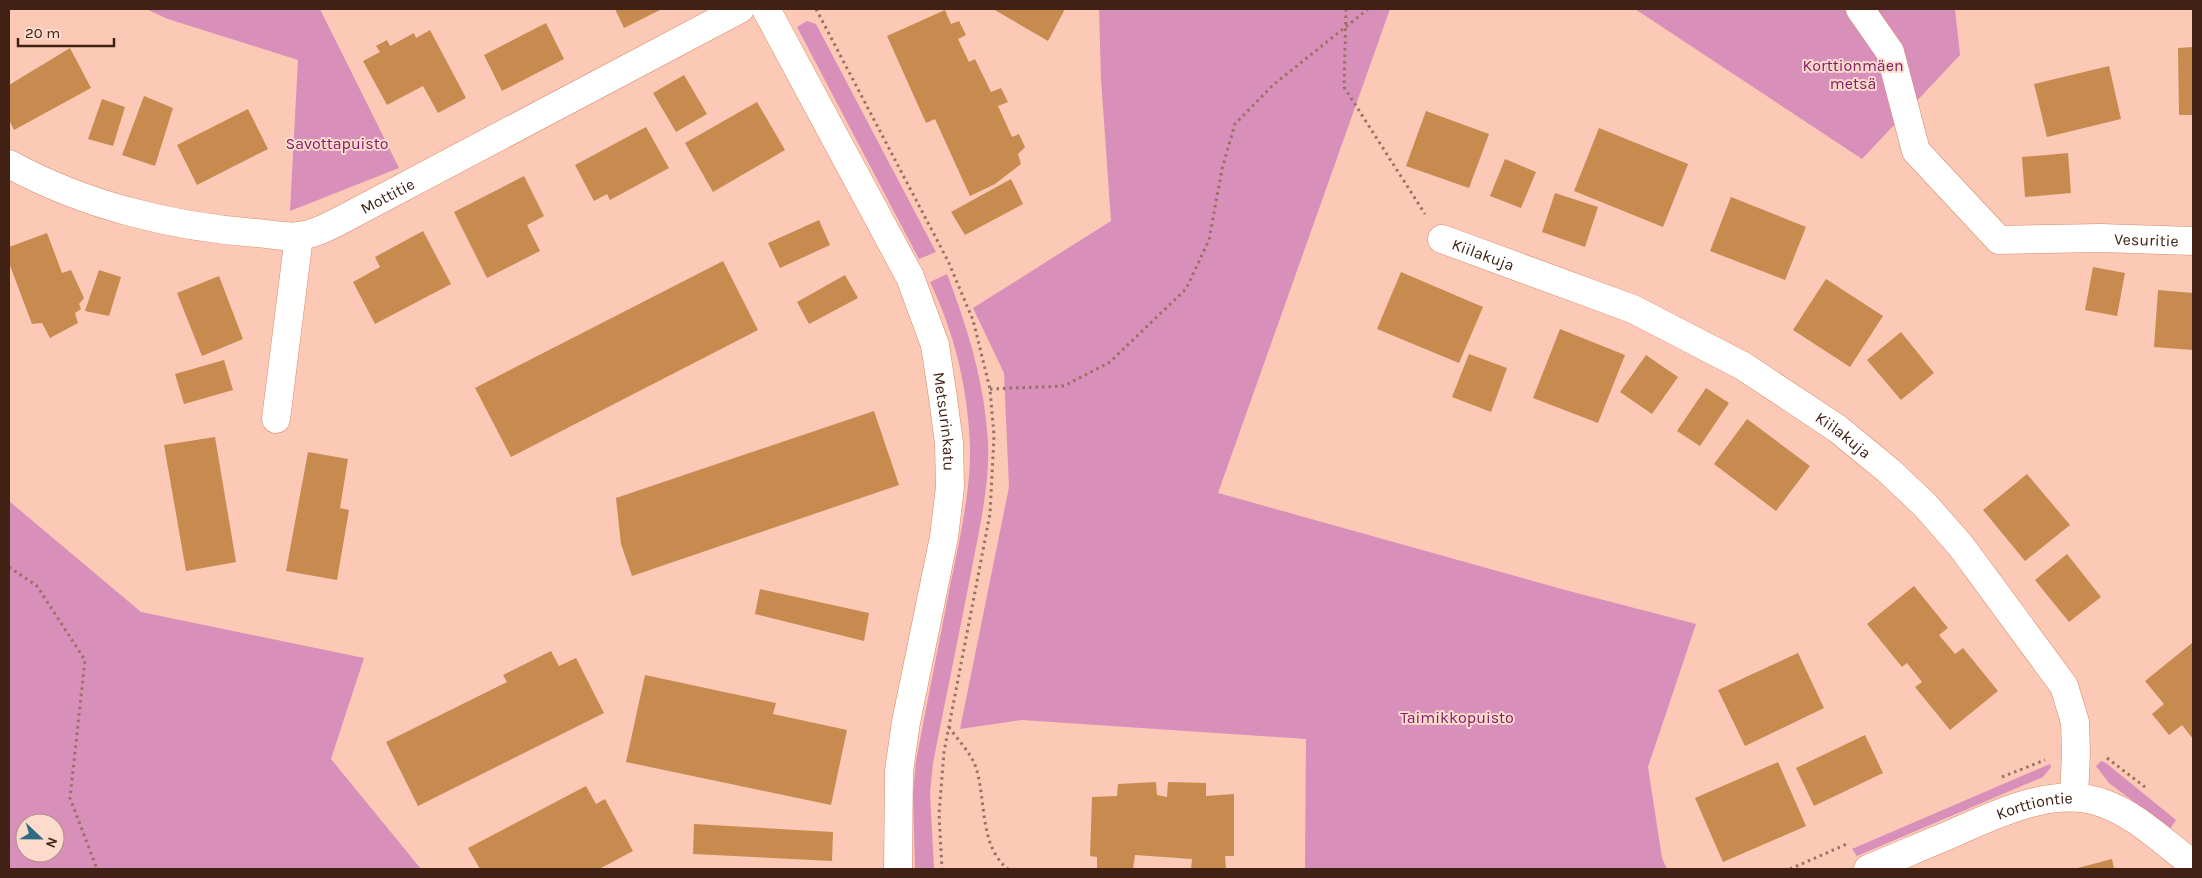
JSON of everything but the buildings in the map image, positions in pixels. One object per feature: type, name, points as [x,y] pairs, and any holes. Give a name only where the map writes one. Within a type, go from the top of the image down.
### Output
[{"type":"street","name":"Mottitie","points":[[9,164],[27,174],[85,197],[148,217],[230,231],[299,236],[318,231],[345,218],[740,9]]},
{"type":"street","name":"Metsurinkatu","points":[[766,9],[910,277],[935,345],[948,443],[950,488],[944,537],[906,722],[899,770],[898,869]]},
{"type":"street","name":"Vesuritie","points":[[1860,9],[1890,52],[1916,151],[1999,240],[2100,238],[2193,241]]},
{"type":"street","points":[[276,419],[299,236]]},
{"type":"street","name":"Kiilakuja","points":[[1442,239],[1633,309],[1717,352],[1742,366],[1838,429],[1888,470],[1925,506],[1961,546],[2064,686],[2075,722],[2074,797]]},
{"type":"street","name":"Korttiontie","points":[[1868,869],[1999,813],[2034,802],[2074,797],[2105,803],[2132,818],[2193,864]]},
{"type":"path","points":[[1346,9],[1344,87],[1442,239]]},
{"type":"path","points":[[990,389],[1064,386],[1072,382],[1110,362],[1186,289],[1208,240],[1222,168],[1235,124],[1273,86],[1368,9]]},
{"type":"path","points":[[9,567],[37,586],[85,660],[70,798],[97,869]]},
{"type":"path","points":[[949,726],[975,764],[986,832],[1001,863],[1008,869]]},
{"type":"green space","name":"Savottapuisto","points":[[146,9],[320,9],[399,168],[290,211],[298,60],[168,19]]},
{"type":"green space","name":"Taimikkopuisto","points":[[1099,9],[1390,9],[1218,493],[1569,591],[1696,624],[1648,767],[1662,858],[1667,869],[1305,869],[1306,739],[1022,720],[960,729],[1009,487],[1004,373],[973,308],[1111,221],[1101,79]]},
{"type":"green space","name":"Korttionmäen metsä","points":[[1635,9],[1955,9],[1960,55],[1862,159]]},
{"type":"green space","points":[[807,21],[816,24],[936,252],[919,259],[797,27]]},
{"type":"green space","points":[[947,274],[962,315],[979,378],[986,421],[988,459],[980,528],[933,763],[930,793],[934,869],[915,869],[913,795],[916,761],[961,534],[970,464],[969,425],[959,362],[947,322],[930,282]]},
{"type":"green space","points":[[9,501],[141,612],[364,658],[331,759],[421,869],[9,869]]},
{"type":"green space","points":[[2101,761],[2106,763],[2176,820],[2170,829],[2109,783],[2096,766]]},
{"type":"green space","points":[[2050,764],[2051,767],[2043,777],[1857,856],[1852,849]]}]
